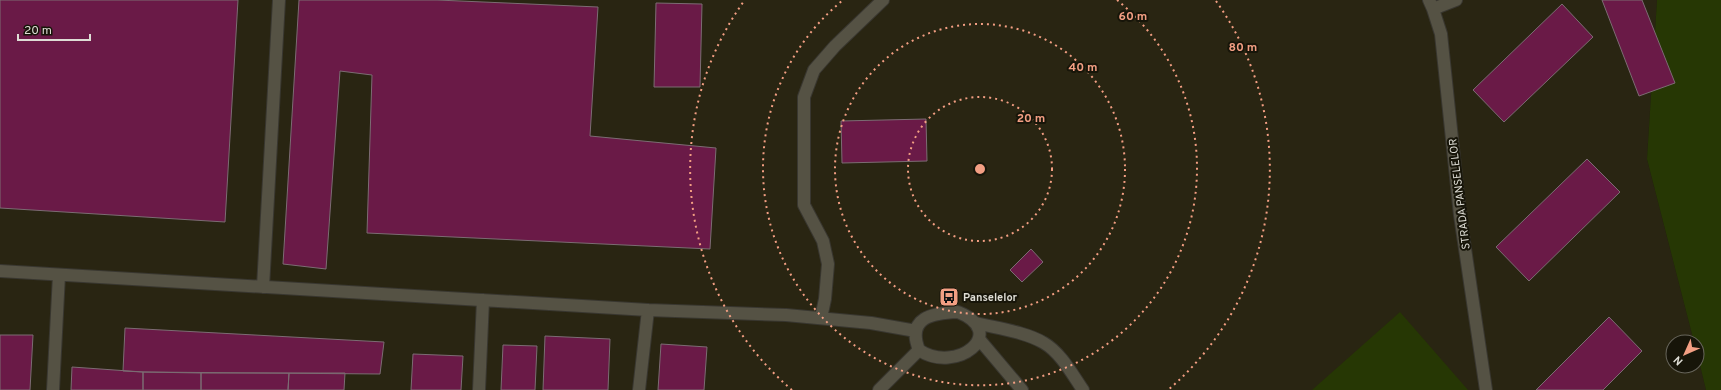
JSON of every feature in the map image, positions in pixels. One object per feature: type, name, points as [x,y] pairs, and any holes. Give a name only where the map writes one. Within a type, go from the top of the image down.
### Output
[{"type":"street","points":[[263,287],[279,0]]},
{"type":"street","points":[[822,318],[828,264],[823,241],[804,205],[804,97],[814,70],[835,46],[883,0]]},
{"type":"street","points":[[1431,4],[1456,0]]},
{"type":"street","name":"STRADA PANSELELOR","points":[[1431,4],[1442,34],[1460,215],[1486,390]]},
{"type":"street","points":[[0,271],[648,310],[822,318],[882,324],[916,331]]},
{"type":"street","points":[[53,390],[59,274]]},
{"type":"street","points":[[479,390],[483,300]]},
{"type":"street","points":[[639,390],[648,310]]},
{"type":"street","points":[[980,339],[967,351],[950,358],[932,356],[919,350],[915,340],[916,331],[922,321],[931,315],[958,312],[968,316],[976,323],[1028,336],[1044,343],[1060,357],[1083,390]]},
{"type":"street","points":[[976,323],[980,339],[1022,390]]},
{"type":"street","points":[[879,390],[919,350]]},
{"type":"shaded area","points":[[0,0],[1657,0],[1647,159],[1692,334],[1665,334],[1665,374],[1702,374],[1706,390],[0,390]]},
{"type":"green space","points":[[1657,0],[1721,0],[1721,390],[1706,390],[1702,374],[1705,374],[1705,334],[1692,334],[1647,159]]},
{"type":"green space","points":[[1400,312],[1468,390],[1312,390]]},
{"type":"building","points":[[0,0],[238,0],[225,222],[0,208]]},
{"type":"building","points":[[299,0],[437,0],[598,7],[590,136],[716,148],[710,249],[367,233],[372,75],[340,71],[326,269],[283,264]]},
{"type":"building","points":[[1602,0],[1642,0],[1675,83],[1639,96]]},
{"type":"building","points":[[656,3],[702,4],[700,87],[654,87]]},
{"type":"building","points":[[1562,4],[1593,37],[1504,122],[1473,90]]},
{"type":"building","points":[[926,119],[927,161],[842,163],[841,121]]},
{"type":"building","points":[[1587,159],[1620,192],[1529,281],[1496,247]]},
{"type":"building","points":[[1031,249],[1043,262],[1022,282],[1010,270]]},
{"type":"building","points":[[1609,317],[1642,351],[1603,390],[1536,390]]},
{"type":"building","points":[[125,328],[384,342],[380,374],[123,371]]},
{"type":"building","points":[[0,335],[33,335],[30,390],[0,390]]},
{"type":"building","points":[[545,336],[610,339],[608,390],[543,390]]},
{"type":"building","points":[[661,344],[707,347],[704,390],[658,390]]},
{"type":"building","points":[[503,345],[537,346],[535,390],[501,390]]},
{"type":"building","points":[[413,354],[463,356],[461,390],[411,390]]},
{"type":"building","points":[[72,367],[143,372],[143,390],[71,390]]},
{"type":"building","points":[[143,372],[201,373],[201,390],[143,390]]},
{"type":"building","points":[[201,373],[289,373],[288,390],[201,390]]},
{"type":"building","points":[[289,373],[345,373],[344,390],[288,390]]},
{"type":"place","name":"Panselelor","points":[[949,297]]}]
